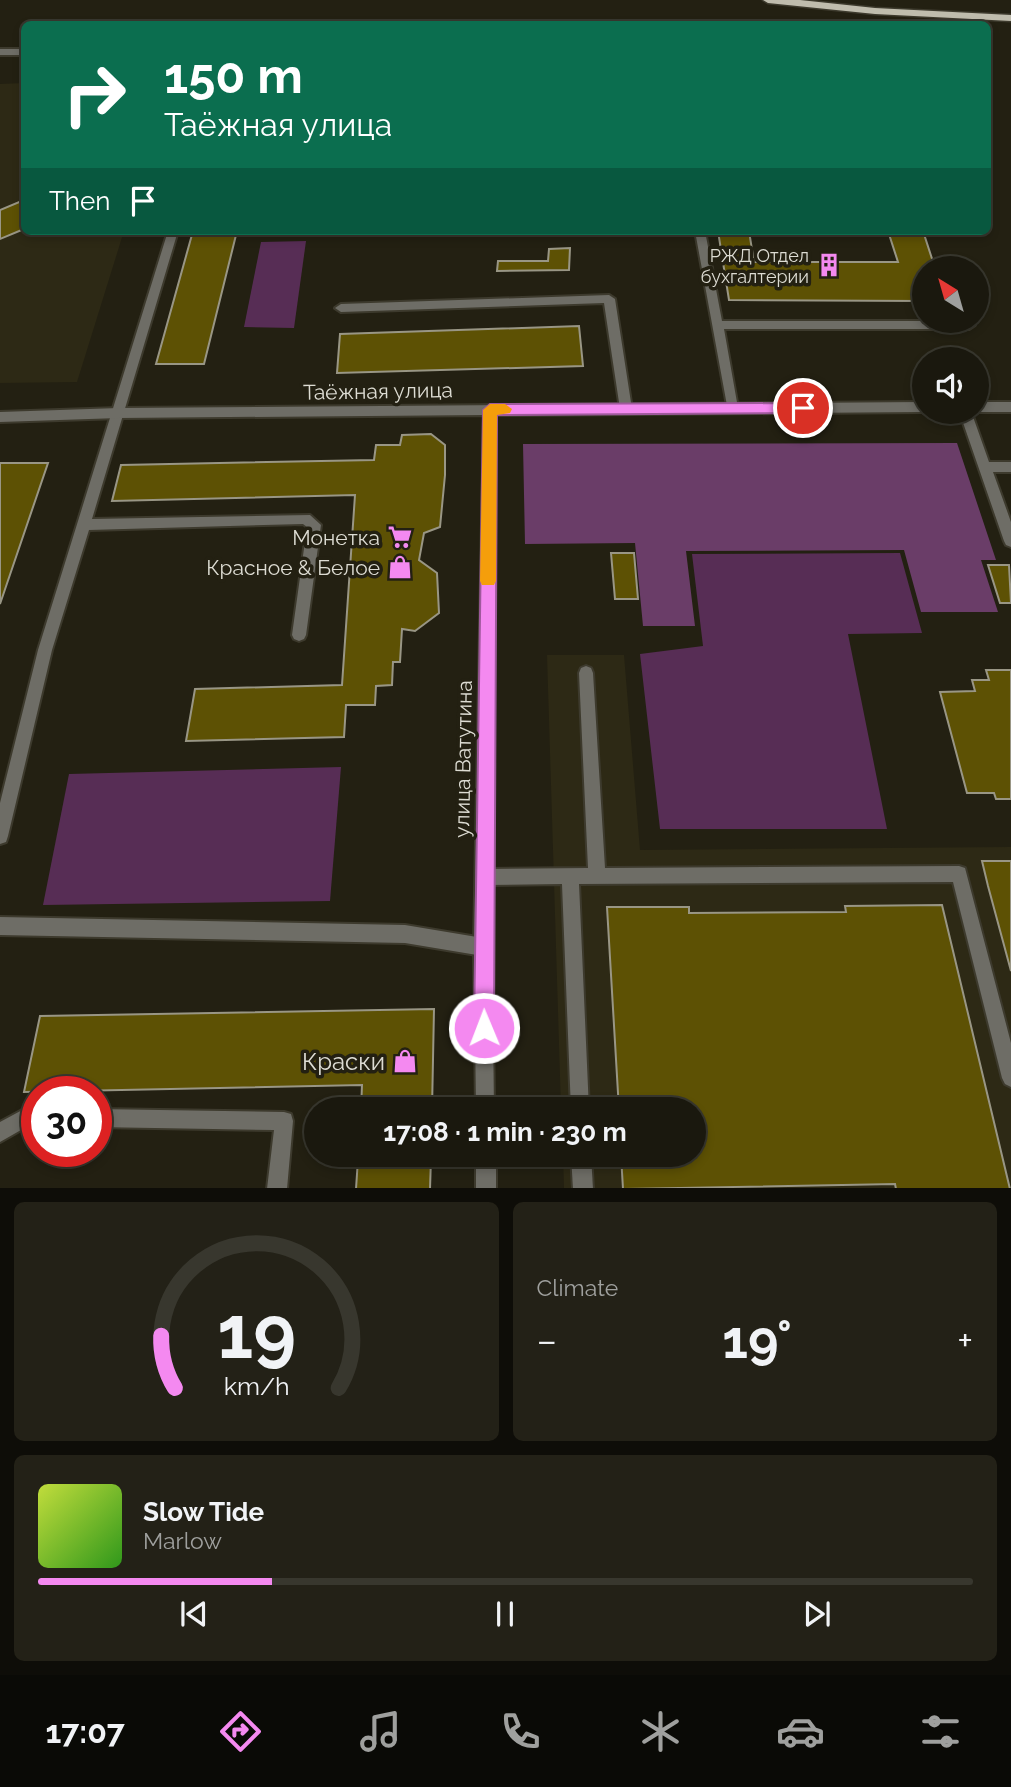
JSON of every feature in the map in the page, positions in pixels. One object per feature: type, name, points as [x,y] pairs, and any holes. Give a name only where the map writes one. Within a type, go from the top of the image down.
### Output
[{"type":"main road","points":[[768,0],[887,12],[1011,18]]},
{"type":"street","points":[[0,52],[21,52]]},
{"type":"street","points":[[0,836],[3,806],[42,663],[172,235]]},
{"type":"street","points":[[701,235],[732,408]]},
{"type":"street","points":[[341,308],[610,299],[626,409]]},
{"type":"street","points":[[717,325],[912,325]]},
{"type":"street","name":"Таёжная улица","points":[[0,417],[119,413],[912,407]]},
{"type":"street","points":[[989,407],[1011,407]]},
{"type":"street","name":"улица Ватутина","points":[[485,1097],[483,947],[490,410]]},
{"type":"street","points":[[969,424],[1011,541]]},
{"type":"street","points":[[984,467],[1011,467]]},
{"type":"street","points":[[82,525],[305,519],[314,525],[299,635]]},
{"type":"street","points":[[586,673],[597,876]]},
{"type":"street","points":[[484,877],[959,874],[1006,1037],[1011,1078]]},
{"type":"street","points":[[570,876],[579,1097]]},
{"type":"street","points":[[0,926],[405,934],[483,947]]},
{"type":"street","points":[[112,1118],[284,1122],[277,1188]]},
{"type":"street","points":[[0,1133],[21,1120]]},
{"type":"street","points":[[486,1167],[486,1188]]},
{"type":"street","points":[[582,1167],[583,1188]]},
{"type":"shaded area","points":[[21,83],[21,235],[123,235],[77,382],[0,383],[0,84]]},
{"type":"shaded area","points":[[306,241],[294,328],[244,327],[261,242]]},
{"type":"shaded area","points":[[957,443],[996,560],[981,560],[998,612],[921,612],[904,550],[686,551],[695,626],[643,626],[635,543],[525,544],[523,444]]},
{"type":"shaded area","points":[[900,553],[922,633],[848,634],[887,829],[660,829],[640,654],[703,646],[692,554]]},
{"type":"shaded area","points":[[547,655],[624,655],[640,850],[1011,847],[1011,1188],[564,1188],[563,1167],[706,1167],[706,1097],[561,1097]]},
{"type":"shaded area","points":[[341,767],[330,901],[43,905],[69,774]]},
{"type":"building","points":[[21,201],[21,230],[0,239],[0,210]]},
{"type":"building","points":[[192,235],[236,235],[204,364],[156,364]]},
{"type":"building","name":"РЖД Отдел бухгалтерии","points":[[719,235],[750,235],[754,262],[898,262],[889,235],[924,235],[931,256],[912,256],[912,301],[729,300]]},
{"type":"building","points":[[570,248],[569,270],[497,271],[498,261],[548,261],[549,249]]},
{"type":"building","points":[[579,326],[583,366],[337,373],[340,334]]},
{"type":"building","points":[[431,434],[445,445],[445,475],[440,527],[424,533],[419,560],[437,573],[439,613],[415,631],[402,629],[400,662],[393,662],[392,685],[376,686],[375,705],[346,705],[344,737],[186,741],[195,689],[342,685],[355,495],[112,501],[121,465],[374,460],[376,445],[400,445],[402,435]]},
{"type":"building","points":[[0,463],[48,463],[0,604]]},
{"type":"building","points":[[611,553],[634,553],[638,599],[615,599]]},
{"type":"building","points":[[988,565],[1009,565],[1011,603],[1000,603]]},
{"type":"building","points":[[986,670],[1011,670],[1011,799],[996,799],[994,793],[967,793],[940,692],[975,691],[972,680],[989,680]]},
{"type":"building","points":[[982,861],[1011,861],[1011,971],[988,886]]},
{"type":"building","points":[[942,905],[1010,1188],[896,1188],[895,1184],[623,1188],[622,1167],[706,1167],[706,1097],[618,1097],[607,907],[689,907],[689,913],[846,912],[845,906]]},
{"type":"building","points":[[434,1009],[432,1097],[362,1097],[362,1085],[112,1090],[112,1076],[27,1076],[40,1016]]},
{"type":"building","points":[[357,1167],[431,1167],[430,1188],[356,1188]]},
{"type":"slow traffic","points":[[488,581],[490,410],[505,409]]},
{"type":"place","name":"РЖД Отдел бухгалтерии","points":[[829,265]]},
{"type":"place","name":"Монетка","points":[[400,537]]},
{"type":"place","name":"Красное & Белое","points":[[400,567]]},
{"type":"place","name":"Краски","points":[[405,1061]]},
{"type":"route","points":[[484,1028],[490,410],[803,408]]}]
